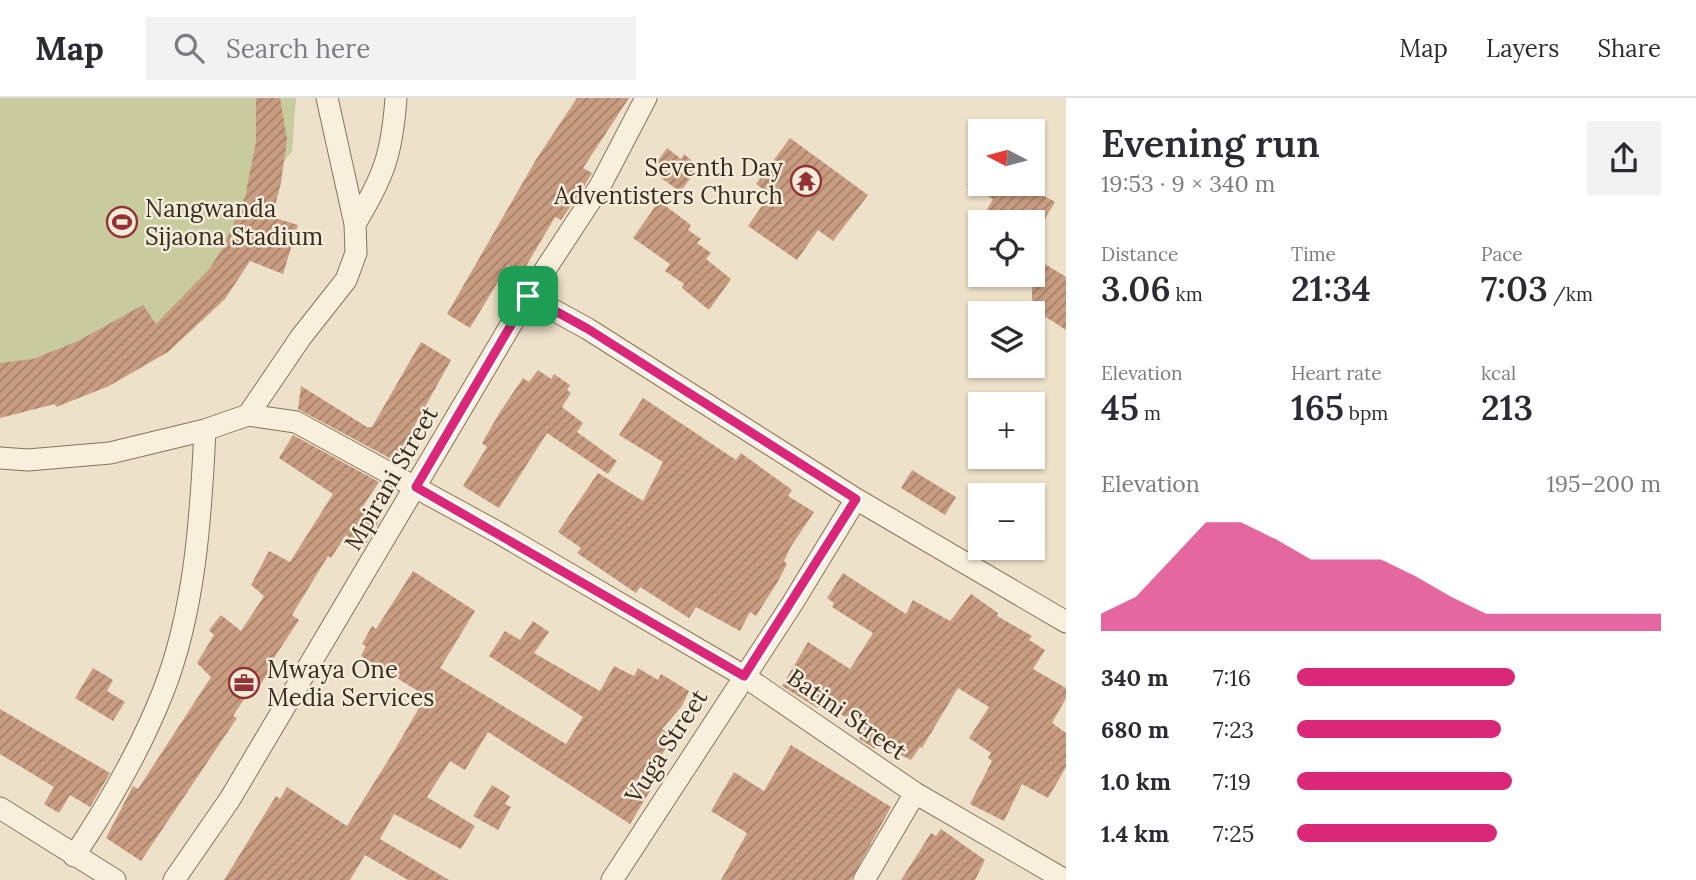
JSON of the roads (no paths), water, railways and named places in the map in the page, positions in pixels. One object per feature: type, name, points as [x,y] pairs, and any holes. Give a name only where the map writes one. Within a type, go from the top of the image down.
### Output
[{"type":"street","points":[[0,458],[28,460],[110,453],[205,430],[248,415],[301,337],[346,280],[355,253],[355,224],[327,98]]},
{"type":"street","points":[[355,224],[380,182],[393,145],[396,98]]},
{"type":"street","name":"Mpirani Street","points":[[174,880],[230,799],[528,296],[600,187],[646,98]]},
{"type":"street","points":[[528,296],[600,337],[856,499],[1066,622]]},
{"type":"street","name":"Batini Street","points":[[248,415],[296,422],[416,487],[744,676],[915,793],[1065,880]]},
{"type":"street","points":[[74,856],[106,810],[163,691],[180,636],[192,572],[203,485],[205,430]]},
{"type":"street","name":"Vuga Street","points":[[612,880],[856,499]]},
{"type":"street","points":[[864,880],[915,793]]},
{"type":"street","points":[[0,808],[116,880]]},
{"type":"place","name":"Seventh Day Adventisters Church","points":[[806,181]]},
{"type":"place","name":"Nangwanda Sijaona Stadium","points":[[122,222]]},
{"type":"place","name":"Mwaya One Media Services","points":[[244,683]]}]
